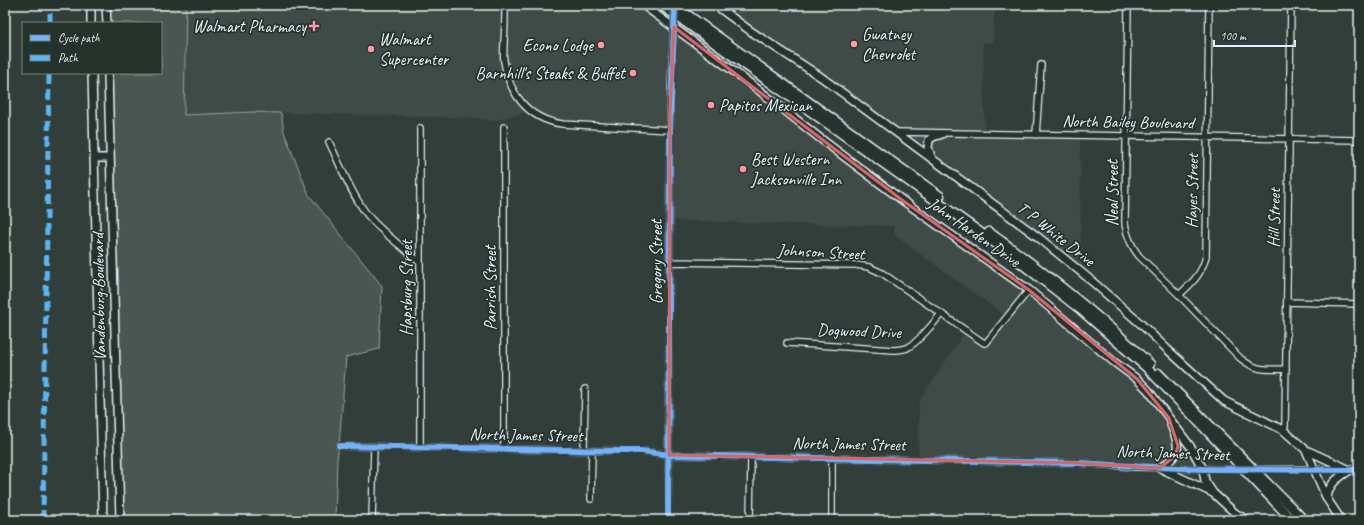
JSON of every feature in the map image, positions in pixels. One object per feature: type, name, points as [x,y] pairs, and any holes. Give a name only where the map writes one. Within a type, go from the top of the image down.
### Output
[{"type":"highway","points":[[661,5],[984,235],[1081,310],[1148,369],[1292,520]]},
{"type":"highway","points":[[675,5],[1061,285],[1134,349],[1304,520]]},
{"type":"main road","points":[[91,5],[91,22]]},
{"type":"main road","points":[[106,5],[107,22]]},
{"type":"main road","name":"John Harden Drive","points":[[643,5],[751,84],[902,200],[1029,290],[1114,362],[1137,379],[1148,390],[1186,439],[1203,469],[1205,481],[1213,493],[1235,513],[1247,520]]},
{"type":"main road","name":"T P White Drive","points":[[715,5],[752,32],[821,77],[1038,237],[1088,277],[1224,401],[1283,430],[1306,450],[1327,499],[1341,520]]},
{"type":"main road","name":"Vandenburg Boulevard","points":[[92,74],[103,520]]},
{"type":"main road","name":"Vandenburg Boulevard","points":[[108,74],[120,520]]},
{"type":"main road","points":[[932,159],[928,148],[929,140],[942,134]]},
{"type":"main road","points":[[94,158],[110,158]]},
{"type":"main road","points":[[1160,468],[1170,462],[1178,451],[1176,438],[1169,418]]},
{"type":"main road","points":[[1306,450],[1350,470]]},
{"type":"main road","points":[[1160,468],[1213,493]]},
{"type":"main road","points":[[1327,499],[1330,485],[1350,470]]},
{"type":"street","points":[[505,5],[504,60],[510,82],[524,106],[549,122],[670,130]]},
{"type":"street","name":"Gregory Street","points":[[668,520],[670,130],[675,5]]},
{"type":"street","name":"Neal Street","points":[[1128,5],[1126,234],[1133,249],[1139,256],[1247,364],[1260,369],[1286,369]]},
{"type":"street","name":"Hayes Street","points":[[1179,295],[1199,274],[1206,256],[1209,5]]},
{"type":"street","name":"Hill Street","points":[[1283,430],[1286,369],[1291,5]]},
{"type":"street","points":[[1036,134],[1041,66]]},
{"type":"street","name":"Parrish Street","points":[[504,127],[504,449]]},
{"type":"street","name":"Hapsburg Street","points":[[420,128],[420,447]]},
{"type":"street","name":"North Bailey Boulevard","points":[[896,132],[942,134],[1036,134],[1359,140]]},
{"type":"street","points":[[329,142],[366,213],[394,242],[411,254],[420,263]]},
{"type":"street","name":"Johnson Street","points":[[670,262],[861,265],[882,272],[940,314],[984,343],[986,343],[1029,290]]},
{"type":"street","points":[[1287,302],[1359,304]]},
{"type":"street","name":"Dogwood Drive","points":[[787,343],[894,350],[902,349],[911,346],[927,331],[940,314]]},
{"type":"street","points":[[584,449],[585,389]]},
{"type":"street","name":"North James Street","points":[[339,446],[584,449],[669,455],[1080,463],[1203,469],[1359,470]]},
{"type":"street","points":[[372,520],[374,447]]},
{"type":"street","points":[[591,499],[592,450]]},
{"type":"street","points":[[750,457],[750,520]]},
{"type":"street","points":[[832,458],[832,520]]},
{"type":"highlighted area","points":[[674,27],[902,200],[1029,290],[1137,379],[1169,418],[1178,446],[1175,456],[1160,468],[1079,463],[669,455],[670,113]]},
{"type":"shaded area","points":[[106,5],[186,5],[184,115],[253,112],[281,113],[284,132],[309,195],[382,286],[379,349],[346,357],[337,460],[335,520],[120,520],[108,74],[162,74],[162,22],[107,22]]},
{"type":"shaded area","points":[[186,5],[643,5],[1010,276],[1093,344],[1146,394],[1186,450],[1203,469],[918,460],[919,401],[965,332],[984,343],[1007,317],[894,235],[894,226],[670,220],[669,130],[562,124],[531,111],[494,121],[476,118],[253,112],[184,115]]},
{"type":"shaded area","points":[[715,5],[995,5],[993,42],[983,43],[985,134],[1080,135],[1081,272],[907,139]]},
{"type":"marked path","points":[[50,5],[50,22]]},
{"type":"marked path","points":[[43,520],[49,74]]},
{"type":"cycle path","points":[[668,520],[670,130],[675,5]]},
{"type":"cycle path","points":[[339,446],[642,451],[669,455],[1079,463],[1203,469],[1359,470]]},
{"type":"place","name":"Walmart Pharmacy","points":[[314,26]]},
{"type":"place","name":"Gwatney Chevrolet","points":[[854,44]]},
{"type":"place","name":"Econo Lodge","points":[[601,45]]},
{"type":"place","name":"Walmart Supercenter","points":[[371,49]]},
{"type":"place","name":"Barnhill's Steaks & Buffet","points":[[633,73]]},
{"type":"place","name":"Papitos Mexican","points":[[711,105]]},
{"type":"place","name":"Best Western Jacksonville Inn","points":[[743,169]]}]
